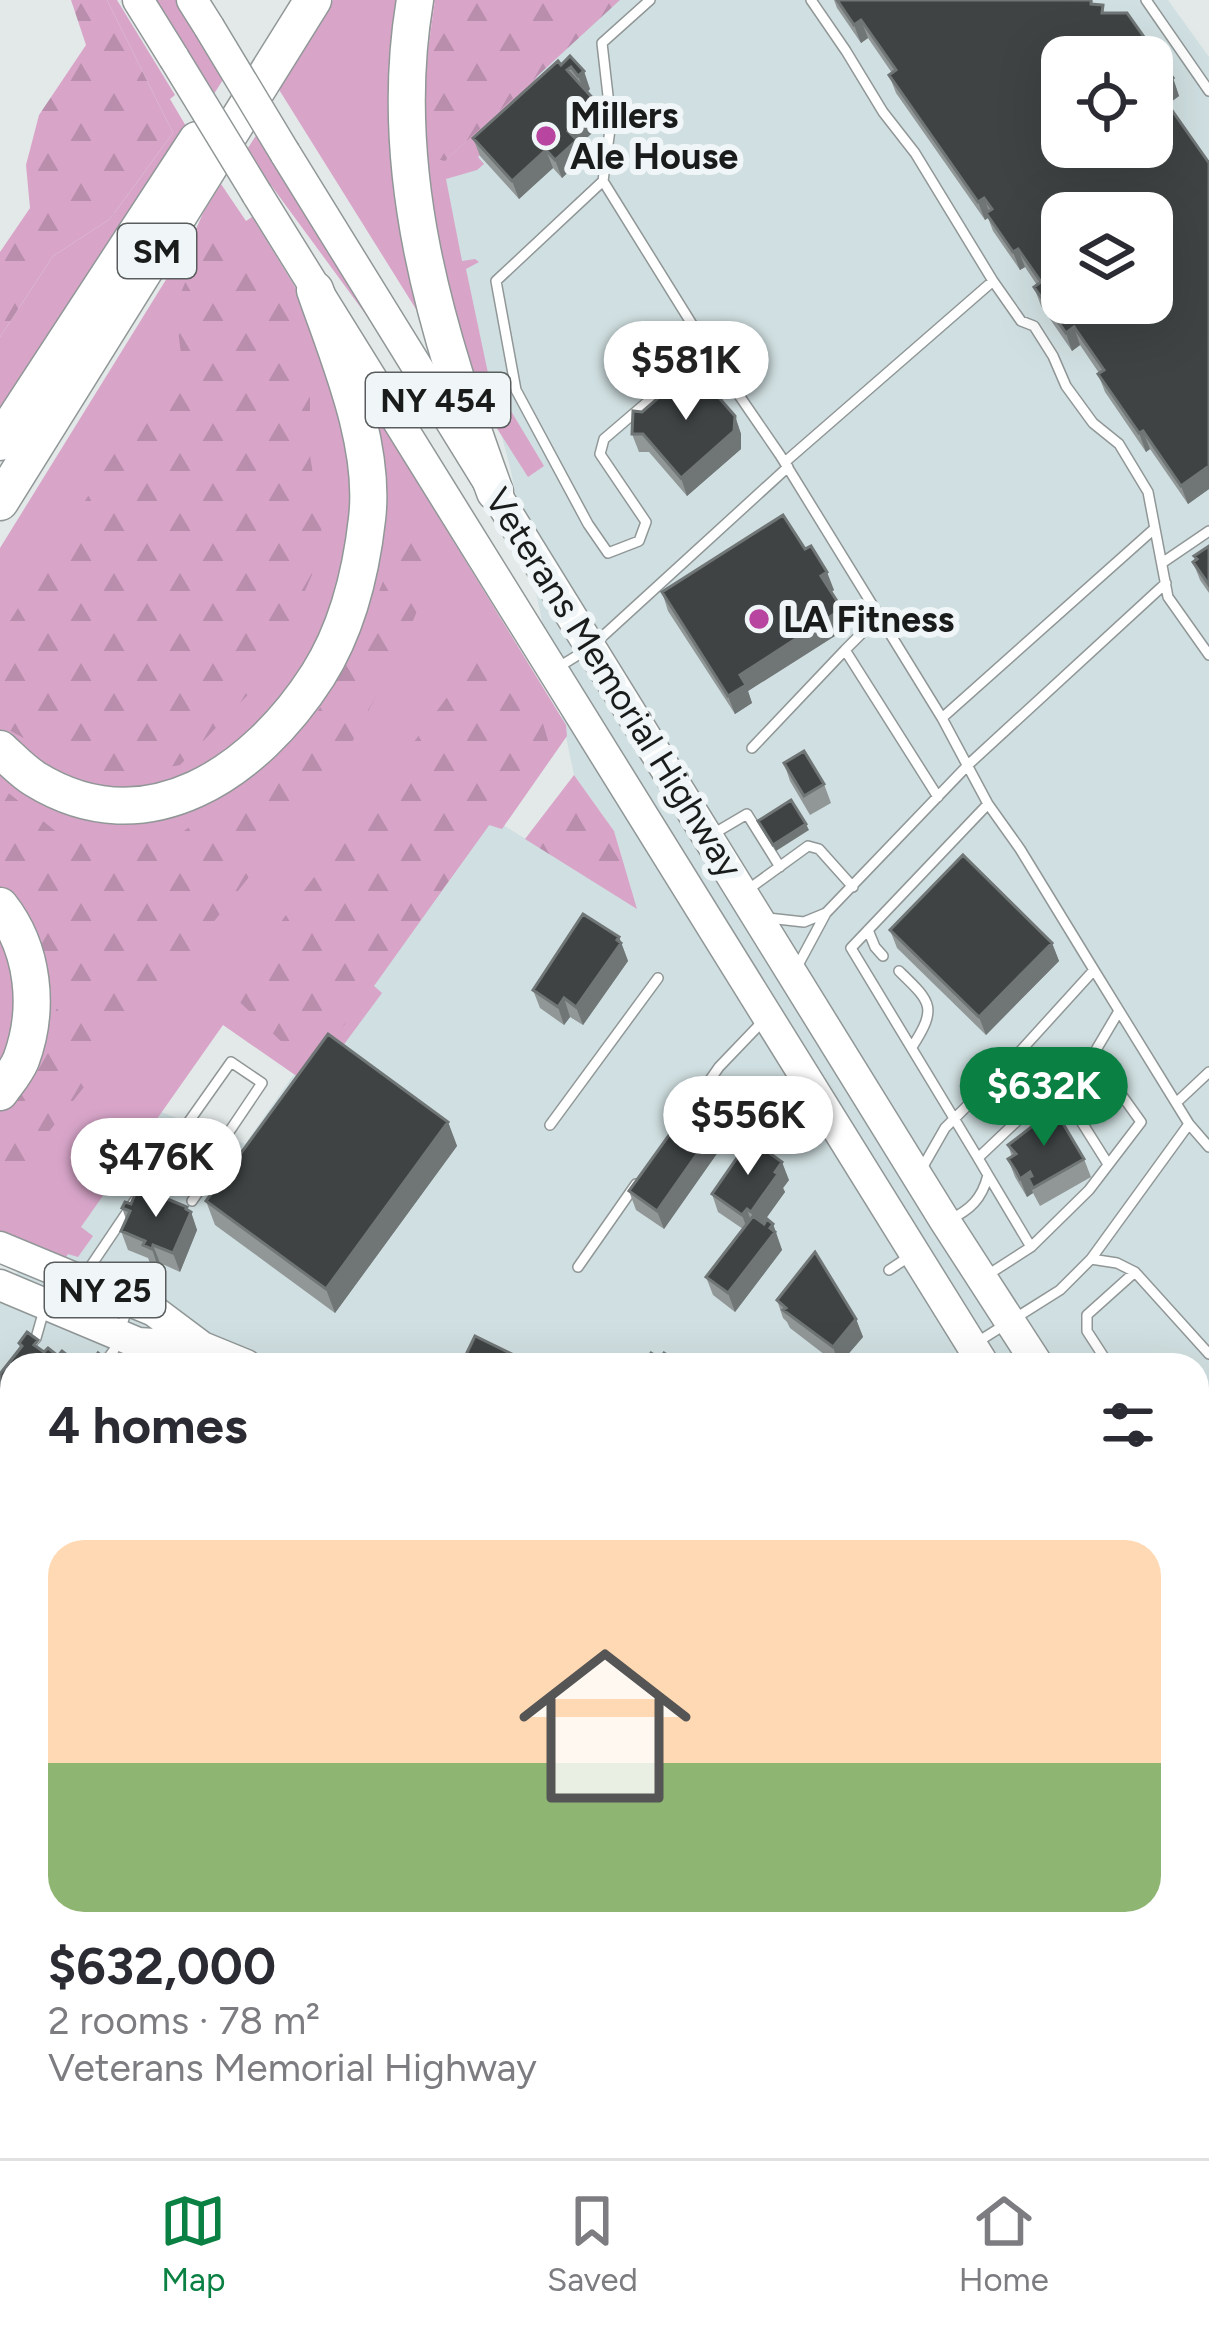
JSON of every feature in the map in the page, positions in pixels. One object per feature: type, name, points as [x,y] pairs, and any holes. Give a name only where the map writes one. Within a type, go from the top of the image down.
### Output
[{"type":"highway","name":"SM","points":[[0,502],[16,446],[286,0]]},
{"type":"highway","name":"SM","points":[[16,446],[313,0]]},
{"type":"highway","points":[[416,0],[406,121],[410,187],[440,331],[495,492]]},
{"type":"highway","points":[[0,749],[34,778],[78,798],[117,806],[152,805],[192,793],[227,772],[263,741],[319,673],[351,603],[368,515],[365,455],[315,290]]},
{"type":"highway","points":[[0,524],[16,446]]},
{"type":"highway","points":[[0,906],[24,946],[31,988],[31,1025],[20,1065],[0,1092]]},
{"type":"main road","name":"Veterans Memorial Highway","points":[[138,0],[552,671],[779,992],[918,1174],[1030,1353]]},
{"type":"main road","name":"Veterans Memorial Highway","points":[[192,0],[750,904],[779,992],[902,1262],[976,1353]]},
{"type":"main road","name":"NY 25","points":[[0,1247],[154,1311],[213,1353]]},
{"type":"main road","name":"NY 25","points":[[0,1286],[138,1343],[193,1353]]},
{"type":"lane","points":[[650,0],[602,43],[610,122],[603,181],[786,465],[969,764],[988,804],[1189,1124],[1209,1147]]},
{"type":"lane","points":[[811,0],[915,153],[993,281],[1021,321],[1034,326],[1066,386],[1093,423],[1119,444],[1148,492],[1168,597],[1209,656]]},
{"type":"lane","points":[[1146,0],[1209,92]]},
{"type":"lane","points":[[603,181],[496,281],[515,390],[608,553],[639,541],[646,522],[600,454],[604,440],[708,350]]},
{"type":"lane","points":[[552,671],[591,647],[993,281]]},
{"type":"lane","points":[[941,718],[1154,529]]},
{"type":"lane","points":[[1162,563],[1209,531]]},
{"type":"lane","points":[[696,1099],[779,992],[826,913],[969,764],[1166,584]]},
{"type":"lane","points":[[752,748],[879,616]]},
{"type":"lane","points":[[845,650],[938,797]]},
{"type":"lane","points":[[988,804],[851,948],[1031,1247]]},
{"type":"lane","points":[[708,837],[747,814],[780,867]]},
{"type":"lane","points":[[826,913],[804,922],[783,921],[750,904],[780,867],[808,846],[819,848],[853,887]]},
{"type":"lane","points":[[868,930],[883,956]]},
{"type":"lane","points":[[918,1174],[945,1128],[1094,970]]},
{"type":"lane","points":[[899,971],[930,1005],[926,1026],[912,1047]]},
{"type":"lane","points":[[550,1125],[658,978]]},
{"type":"lane","points":[[978,1158],[1093,1055],[1120,1011]]},
{"type":"lane","points":[[982,1279],[1031,1247],[1089,1190],[1141,1123],[1093,1055]]},
{"type":"lane","points":[[82,1281],[231,1062],[262,1083],[229,1132]]},
{"type":"lane","points":[[1176,1103],[1209,1072]]},
{"type":"lane","points":[[1057,1083],[1108,1164]]},
{"type":"lane","points":[[980,1353],[1010,1322],[1060,1290],[1091,1258],[1189,1124]]},
{"type":"lane","points":[[172,1144],[214,1169],[192,1201]]},
{"type":"lane","points":[[945,1221],[967,1211],[984,1192],[988,1175]]},
{"type":"lane","points":[[578,1267],[637,1181]]},
{"type":"lane","points":[[1091,1258],[1135,1272],[1208,1353]]},
{"type":"lane","points":[[1101,1353],[1087,1331],[1087,1315],[1135,1272]]},
{"type":"lane","points":[[112,1353],[130,1300]]},
{"type":"lane","points":[[26,1352],[36,1338],[45,1304]]},
{"type":"shaded area","points":[[614,0],[1168,0],[1209,57],[1209,1353],[0,1353],[0,1297],[135,1102],[245,1144],[479,810],[635,907],[614,831],[574,775],[510,467],[429,167]]},
{"type":"green space","points":[[71,0],[107,0],[173,133],[110,219],[53,256],[0,337],[0,252],[30,208],[26,165],[39,115],[86,45]]},
{"type":"green space","points":[[107,0],[117,0],[175,95],[170,99],[193,138],[0,423],[0,337],[53,256],[110,219],[173,133]]},
{"type":"green space","points":[[155,0],[177,0],[226,75],[212,97]]},
{"type":"green space","points":[[333,0],[405,0],[424,322],[278,88]]},
{"type":"green space","points":[[422,0],[435,0],[424,80],[446,160],[539,74],[478,157],[484,164],[446,179],[462,261],[479,262],[466,269],[496,411],[511,411],[544,466],[528,477],[473,391],[447,316],[413,111]]},
{"type":"green space","points":[[435,0],[620,0],[445,161],[431,158],[419,147]]},
{"type":"green space","points":[[259,131],[376,320],[372,323],[246,151]]},
{"type":"green space","points":[[221,184],[246,221],[252,217],[328,351],[360,502],[349,584],[278,711],[170,792],[71,789],[0,733],[0,548],[167,278],[175,278]]},
{"type":"green space","points":[[215,210],[291,311],[310,379],[310,455],[324,547],[270,672],[180,765],[114,777],[67,762],[9,730],[0,698],[0,637],[181,354],[175,307]]},
{"type":"green space","points":[[362,392],[566,725],[567,736],[502,829],[489,825],[374,986],[382,993],[251,1170],[298,1077],[223,1025],[81,1227],[93,1236],[78,1257],[68,1254],[63,1262],[0,1235],[0,1106],[29,1058],[0,891],[0,761],[178,808],[341,652]]},
{"type":"green space","points":[[413,541],[435,553],[432,575],[405,640],[347,752],[0,1194],[0,1121],[58,1006],[24,898],[0,879],[0,786],[59,834],[178,835],[242,791],[303,735],[355,651],[394,554]]},
{"type":"green space","points":[[479,654],[502,665],[540,713],[551,751],[490,824],[321,1057],[285,1045],[229,992]]},
{"type":"green space","points":[[574,775],[614,831],[637,909],[525,839]]},
{"type":"green space","points":[[0,934],[15,968],[20,1034],[0,1078]]},
{"type":"building","points":[[837,0],[1091,0],[1091,4],[1103,5],[1102,13],[1127,13],[1143,36],[1041,36],[1041,168],[1173,168],[1173,112],[1209,163],[1209,466],[1181,486],[1098,374],[1104,370],[1074,327],[1066,333],[1060,324],[1173,324],[1173,192],[1041,192],[1041,282],[1018,249],[1013,252],[986,213],[992,209],[984,198],[978,202],[889,75],[896,70],[861,20],[854,25]]},
{"type":"building","name":"Millers Ale House","points":[[570,56],[584,71],[578,76],[571,67],[567,70],[598,104],[568,131],[577,140],[555,160],[546,150],[512,181],[473,138],[558,61],[561,65]]},
{"type":"building","points":[[693,368],[735,416],[734,431],[681,478],[643,434],[632,434],[633,411],[642,412]]},
{"type":"building","name":"LA Fitness","points":[[783,515],[805,549],[811,546],[827,572],[821,576],[842,609],[740,675],[746,685],[728,696],[662,592]]},
{"type":"building","points":[[1209,546],[1209,585],[1193,562]]},
{"type":"building","points":[[804,751],[824,784],[804,796],[784,763]]},
{"type":"building","points":[[791,800],[806,824],[773,845],[758,821]]},
{"type":"building","points":[[963,855],[1052,943],[979,1017],[890,930]]},
{"type":"building","points":[[583,914],[621,943],[576,1007],[564,998],[558,1007],[533,990]]},
{"type":"building","points":[[328,1034],[448,1122],[326,1289],[206,1201]]},
{"type":"building","points":[[710,1078],[737,1097],[657,1211],[629,1191]]},
{"type":"building","points":[[1052,1105],[1084,1159],[1033,1188],[1030,1172],[1020,1179],[1008,1159],[1016,1154],[1008,1145],[1034,1125],[1030,1119]]},
{"type":"building","points":[[750,1139],[782,1162],[751,1212],[747,1209],[742,1215],[712,1194]]},
{"type":"building","points":[[138,1187],[191,1212],[173,1253],[153,1245],[152,1249],[121,1231],[130,1211],[122,1208],[125,1202],[131,1204]]},
{"type":"building","points":[[753,1216],[764,1224],[767,1219],[775,1232],[728,1293],[706,1277]]},
{"type":"building","points":[[815,1252],[856,1319],[833,1347],[783,1310],[786,1308],[777,1300]]},
{"type":"building","points":[[27,1332],[38,1340],[34,1345],[54,1353],[16,1353],[22,1346],[19,1343]]},
{"type":"building","points":[[475,1336],[510,1353],[467,1353]]},
{"type":"place","name":"Millers Ale House","points":[[546,136]]},
{"type":"place","name":"LA Fitness","points":[[759,619]]}]
